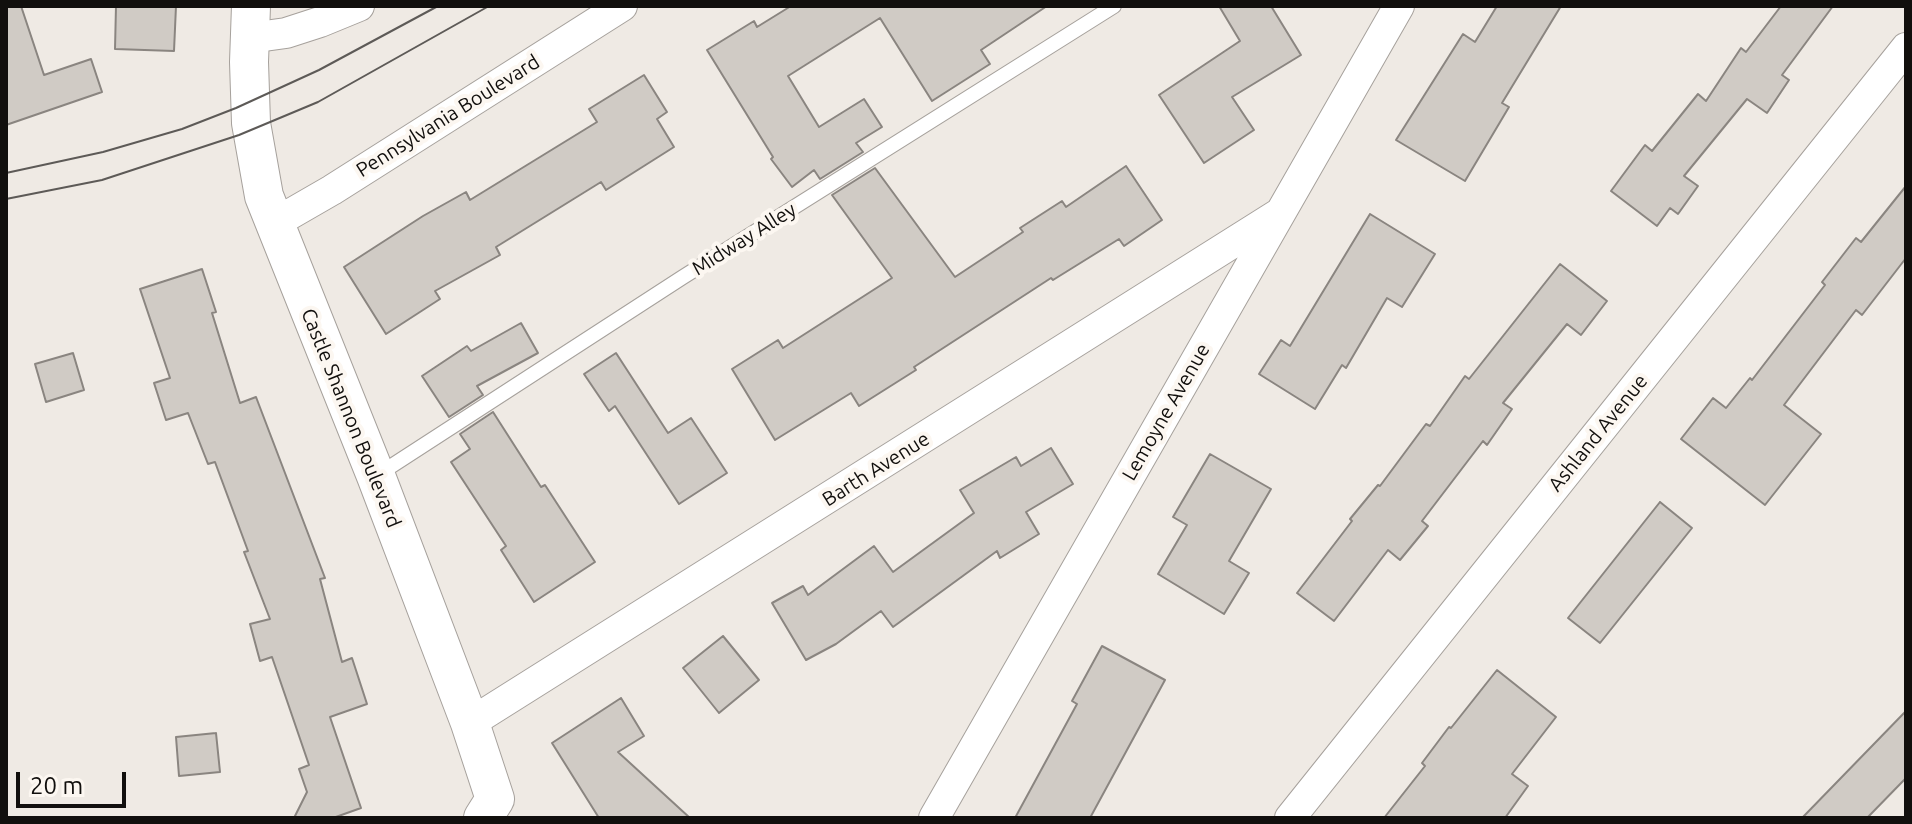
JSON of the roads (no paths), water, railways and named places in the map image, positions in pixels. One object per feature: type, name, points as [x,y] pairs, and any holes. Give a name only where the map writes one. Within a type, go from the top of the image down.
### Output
[{"type":"street","points":[[251,22],[286,33],[359,6]]},
{"type":"street","name":"Pennsylvania Boulevard","points":[[273,224],[332,190],[622,6]]},
{"type":"street","name":"Lemoyne Avenue","points":[[934,818],[1399,6]]},
{"type":"street","name":"Castle Shannon Boulevard","points":[[251,22],[251,123],[257,167],[273,224],[376,476],[470,723],[494,812]]},
{"type":"street","name":"Ashland Avenue","points":[[1290,818],[1906,48]]},
{"type":"street","name":"Barth Avenue","points":[[470,723],[1280,213]]},
{"type":"lane","name":"Midway Alley","points":[[376,476],[683,277],[1114,6]]},
{"type":"tram line","points":[[6,173],[103,152],[182,129],[319,70],[438,6]]},
{"type":"tram line","points":[[6,199],[102,180],[239,135],[318,102],[489,6]]}]
